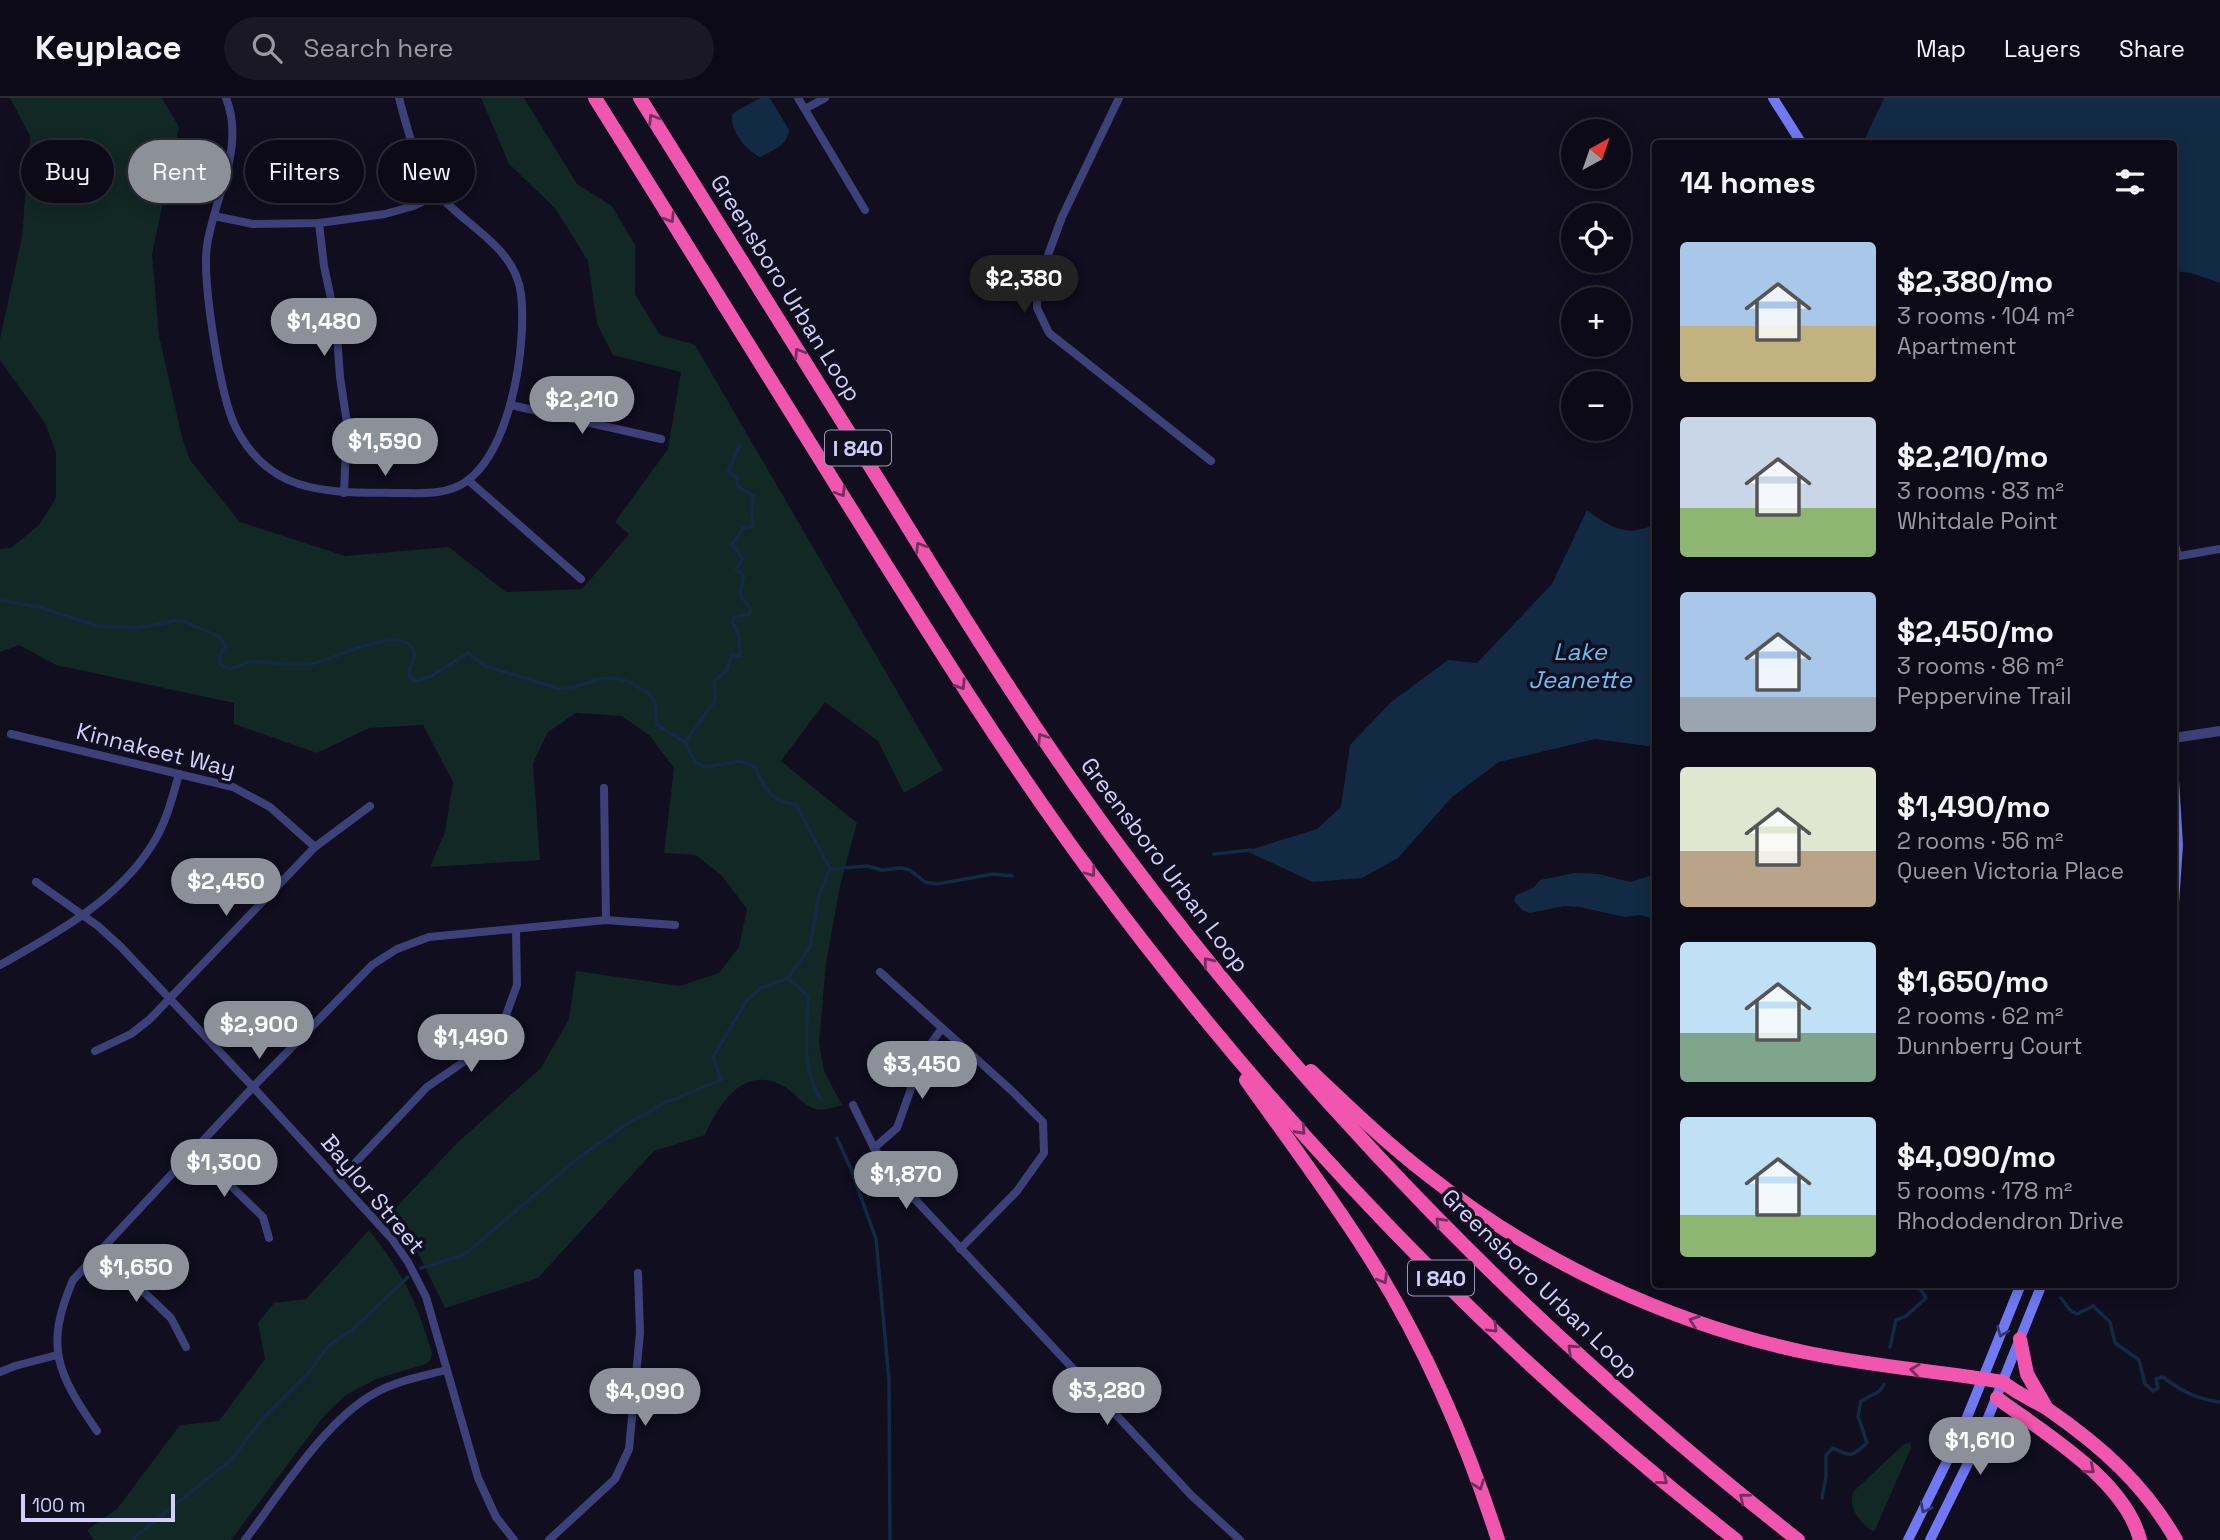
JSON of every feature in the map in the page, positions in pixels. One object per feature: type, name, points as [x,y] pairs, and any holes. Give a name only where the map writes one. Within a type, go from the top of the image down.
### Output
[{"type":"highway","name":"I 840","points":[[595,98],[971,700],[1091,873],[1177,985],[1314,1145],[1453,1289],[1618,1442],[1736,1540]]},
{"type":"highway","name":"Greensboro Urban Loop","points":[[640,98],[965,620],[1042,738],[1122,850],[1251,1014],[1343,1119],[1488,1270],[1643,1413],[1798,1540]]},
{"type":"highway","points":[[1177,985],[1326,1192],[1389,1289],[1442,1393],[1469,1459],[1497,1540]]},
{"type":"highway","points":[[1251,1014],[1365,1123],[1431,1178],[1519,1238],[1597,1280],[1692,1320],[1769,1344],[1860,1363],[2003,1382],[2019,1395],[2046,1408],[2108,1456],[2134,1480],[2157,1509],[2176,1540]]},
{"type":"highway","points":[[2020,1339],[2026,1374],[2046,1408]]},
{"type":"highway","points":[[1997,1398],[2107,1484],[2130,1513],[2140,1540]]},
{"type":"main road","points":[[1773,98],[1799,140]]},
{"type":"main road","points":[[2177,829],[2177,860]]},
{"type":"main road","points":[[1908,1540],[1940,1479],[2019,1288]]},
{"type":"main road","points":[[1930,1540],[1997,1398],[2040,1288]]},
{"type":"street","points":[[226,98],[232,119],[233,145],[206,251],[206,282],[214,335],[231,417],[245,443],[270,470],[288,480],[313,490],[344,492],[431,493],[451,489],[468,480],[503,430],[511,405],[523,323],[521,290],[509,262],[498,248],[449,203]]},
{"type":"street","points":[[399,98],[412,140]]},
{"type":"street","points":[[798,98],[865,210]]},
{"type":"street","points":[[805,109],[825,98]]},
{"type":"street","points":[[1119,98],[1076,185],[1053,240],[1037,285],[1037,308],[1049,333],[1211,461]]},
{"type":"street","points":[[214,216],[253,225],[319,223],[385,214],[420,203]]},
{"type":"street","points":[[319,223],[326,277],[336,322],[347,423],[344,492]]},
{"type":"street","points":[[511,405],[661,439]]},
{"type":"street","points":[[468,480],[582,579]]},
{"type":"street","points":[[2177,557],[2220,549]]},
{"type":"street","points":[[2177,738],[2220,731]]},
{"type":"street","name":"Kinnakeet Way","points":[[11,734],[233,787],[253,795],[270,807],[315,846]]},
{"type":"street","points":[[0,965],[82,915],[141,861],[163,824],[179,774]]},
{"type":"street","points":[[604,788],[606,920]]},
{"type":"street","points":[[95,1051],[131,1034],[150,1019],[315,846],[370,806]]},
{"type":"street","name":"Baylor Street","points":[[36,882],[98,926],[121,947],[391,1239],[413,1271],[426,1297],[478,1478],[496,1517],[514,1540]]},
{"type":"street","points":[[97,1430],[69,1387],[57,1355],[56,1339],[61,1308],[73,1280],[253,1087],[372,965],[397,949],[429,937],[606,920],[675,925]]},
{"type":"street","points":[[339,1180],[427,1087],[481,1050],[502,1026],[517,985],[516,929]]},
{"type":"street","points":[[880,972],[1043,1122],[1044,1153],[1017,1191],[960,1249]]},
{"type":"street","points":[[874,1148],[897,1128],[923,1055],[942,1028]]},
{"type":"street","points":[[853,1105],[874,1148],[896,1179],[1191,1495],[1240,1540]]},
{"type":"street","points":[[194,1150],[263,1217],[270,1238]]},
{"type":"street","points":[[100,1250],[171,1318],[186,1348]]},
{"type":"street","points":[[549,1540],[615,1479],[629,1449],[640,1333],[638,1273]]},
{"type":"street","points":[[0,1372],[57,1355]]},
{"type":"street","points":[[245,1540],[332,1427],[353,1406],[386,1388],[446,1370]]},
{"type":"green space","points":[[10,98],[162,98],[179,127],[176,140],[128,140],[128,203],[163,203],[152,254],[159,336],[182,437],[190,460],[240,522],[345,556],[449,547],[506,592],[582,589],[629,534],[615,522],[668,449],[681,372],[613,355],[597,324],[588,261],[555,208],[509,164],[481,98],[524,98],[577,184],[612,206],[635,245],[635,294],[660,335],[695,345],[943,770],[904,793],[878,741],[825,702],[781,761],[857,823],[840,886],[826,964],[819,1043],[824,1071],[842,1105],[815,1109],[785,1087],[770,1081],[745,1083],[726,1100],[705,1135],[654,1151],[538,1278],[445,1308],[418,1253],[387,1217],[457,1143],[541,1068],[569,1019],[576,971],[680,986],[719,973],[739,947],[747,909],[722,876],[696,855],[664,853],[674,768],[650,736],[622,716],[576,713],[548,732],[533,763],[540,860],[430,867],[445,832],[453,782],[423,725],[369,728],[317,753],[234,724],[234,703],[56,665],[19,645],[0,652],[0,549],[11,548],[39,525],[56,498],[56,453],[45,423],[0,360],[0,339],[22,237],[25,203],[114,203],[114,140],[30,140]]},
{"type":"green space","points":[[369,1230],[391,1259],[414,1302],[432,1353],[431,1359],[426,1364],[376,1379],[346,1395],[324,1416],[231,1540],[94,1540],[87,1530],[117,1509],[180,1425],[219,1421],[265,1359],[258,1323],[274,1303],[306,1299]]},
{"type":"green space","points":[[1910,1442],[1911,1448],[1874,1532],[1864,1525],[1853,1509],[1854,1491],[1903,1445]]},
{"type":"water","points":[[760,98],[770,98],[789,130],[783,144],[760,157],[739,138],[732,119],[733,113]]},
{"type":"water","points":[[1884,98],[2220,98],[2220,283],[2177,271],[2177,140],[1864,140]]},
{"type":"water","name":"Lake Jeanette","points":[[1587,510],[1619,529],[1636,530],[1652,525],[1652,747],[1595,739],[1499,762],[1452,797],[1398,858],[1362,878],[1313,882],[1246,851],[1317,829],[1341,807],[1350,745],[1391,702],[1448,660],[1477,663],[1552,584]]},
{"type":"water","points":[[1575,873],[1598,874],[1631,882],[1652,875],[1652,918],[1640,915],[1625,917],[1564,906],[1530,913],[1522,910],[1514,901],[1516,895],[1533,888],[1540,880]]},
{"type":"waterway","points":[[685,742],[715,700],[714,682],[727,670],[731,655],[740,656],[739,636],[732,621],[736,617],[749,614],[751,609],[740,595],[744,576],[736,569],[743,559],[732,545],[743,528],[753,526],[751,511],[754,496],[737,486],[738,479],[728,471],[740,445]]},
{"type":"waterway","points":[[0,600],[38,607],[97,626],[138,628],[181,620],[220,637],[225,646],[220,656],[220,664],[228,668],[249,662],[310,664],[364,646],[394,640],[405,642],[413,649],[415,657],[409,669],[410,678],[416,681],[430,677],[468,653],[485,666],[560,689],[597,679],[615,678],[627,681],[647,692],[655,702],[657,725],[685,742],[695,762],[705,767],[740,761],[755,767],[774,798],[796,804],[830,869],[819,895],[810,947],[788,978],[761,988],[747,1000],[713,1057],[721,1080],[667,1102],[628,1123],[577,1159],[465,1254],[421,1268]]},
{"type":"waterway","points":[[1214,854],[1251,850]]},
{"type":"waterway","points":[[830,869],[867,866],[882,870],[901,868],[910,870],[925,882],[937,884],[993,874],[1012,876]]},
{"type":"waterway","points":[[788,978],[808,996],[808,1063],[821,1100]]},
{"type":"waterway","points":[[837,1138],[876,1239],[889,1380],[890,1540]]},
{"type":"waterway","points":[[131,1540],[232,1459],[263,1418],[310,1371],[328,1346],[352,1330],[408,1277]]},
{"type":"waterway","points":[[1890,1347],[1896,1320],[1906,1316],[1926,1298],[1918,1288]]},
{"type":"waterway","points":[[2061,1298],[2070,1310],[2077,1314],[2093,1306],[2110,1322],[2115,1343],[2139,1360],[2145,1384],[2153,1391],[2158,1388],[2156,1379],[2163,1377],[2190,1394],[2220,1402]]},
{"type":"waterway","points":[[1822,1498],[1826,1455],[1833,1448],[1851,1454],[1867,1443],[1858,1416],[1861,1401],[1880,1391],[1884,1384]]}]
